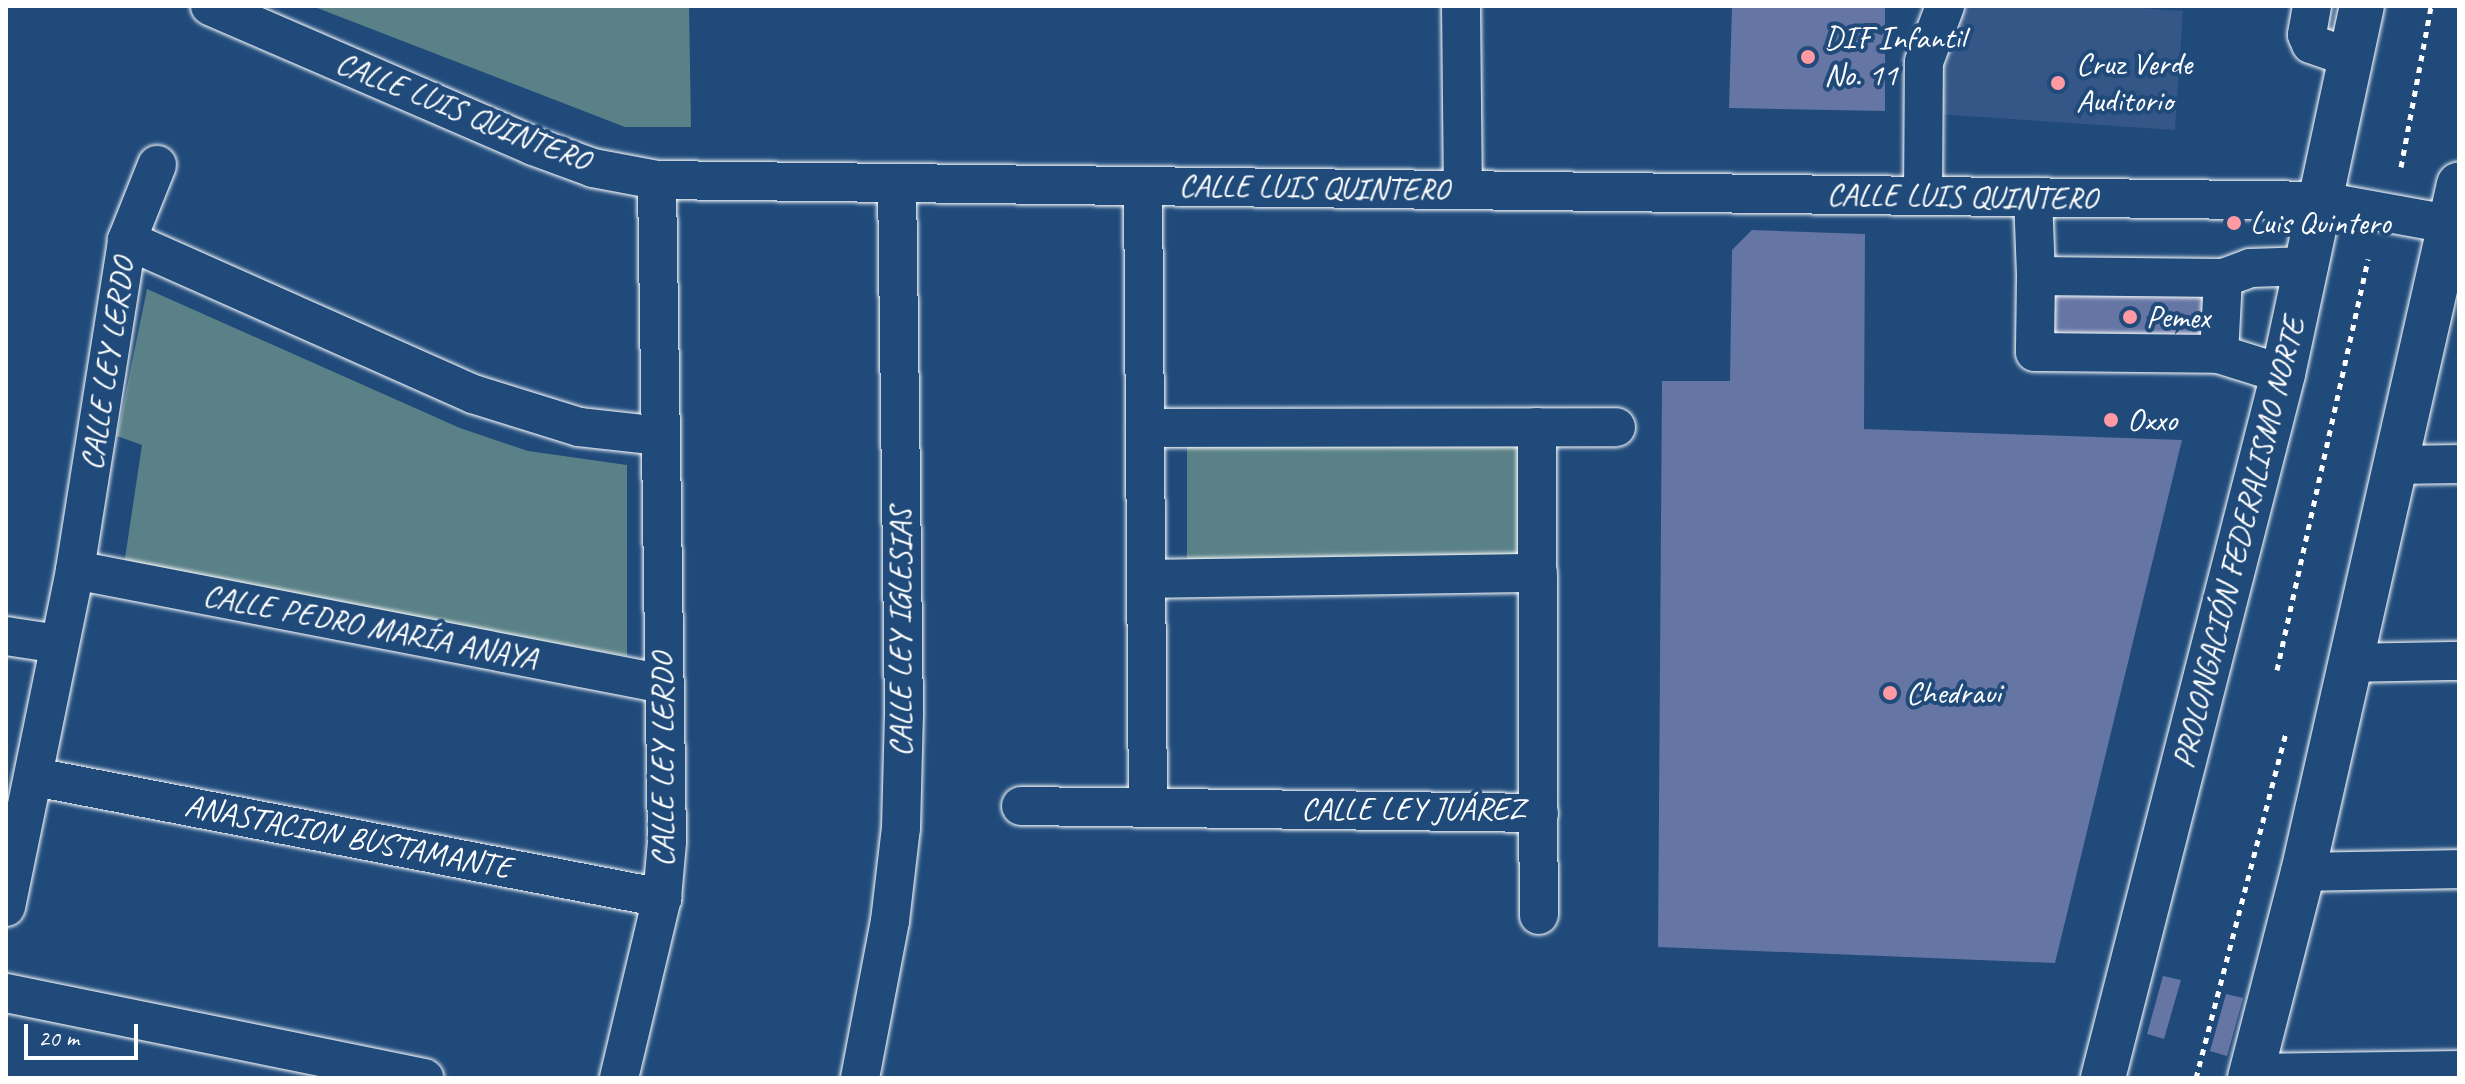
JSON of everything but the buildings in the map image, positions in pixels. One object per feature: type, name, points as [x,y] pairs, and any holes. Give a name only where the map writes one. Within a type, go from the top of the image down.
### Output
[{"type":"main road","name":"PROLONGACIÓN FEDERALISMO NORTE","points":[[2103,1078],[2283,374],[2309,266],[2362,6]]},
{"type":"main road","points":[[2251,1076],[2303,872],[2454,226],[2459,184]]},
{"type":"street","name":"CALLE LUIS QUINTERO","points":[[210,6],[533,146],[593,168],[657,180],[1463,190],[1799,208],[1923,196],[2322,201],[2454,226]]},
{"type":"street","points":[[1461,6],[1463,190]]},
{"type":"street","points":[[1923,196],[1924,62],[1945,6]]},
{"type":"street","points":[[2312,6],[2307,35],[2311,44],[2351,58]]},
{"type":"street","points":[[127,240],[157,165]]},
{"type":"street","name":"CALLE LEY LERDO","points":[[619,1078],[662,898],[667,842],[657,180]]},
{"type":"street","name":"CALLE LEY IGLESIAS","points":[[860,1078],[890,921],[901,828],[904,715],[897,183]]},
{"type":"street","points":[[1143,186],[1148,807]]},
{"type":"street","points":[[2033,197],[2035,352],[2219,354],[2283,374]]},
{"type":"street","name":"CALLE LEY LERDO","points":[[6,907],[75,570],[127,240],[473,394],[579,427],[661,436]]},
{"type":"street","points":[[2036,276],[2223,278],[2250,268],[2309,266]]},
{"type":"street","points":[[2219,354],[2223,278]]},
{"type":"street","name":"CALLE LEY JUÁREZ","points":[[1021,806],[1539,813],[1537,427]]},
{"type":"street","points":[[1145,428],[1616,427]]},
{"type":"street","points":[[2397,465],[2459,464]]},
{"type":"street","name":"CALLE PEDRO MARÍA ANAYA","points":[[75,570],[664,684]]},
{"type":"street","points":[[1146,579],[1538,573]]},
{"type":"street","points":[[6,636],[58,644]]},
{"type":"street","points":[[2351,663],[2459,661]]},
{"type":"street","name":"ANASTACION BUSTAMANTE","points":[[35,777],[662,898]]},
{"type":"street","points":[[1539,813],[1539,915]]},
{"type":"street","points":[[2303,872],[2459,869]]},
{"type":"street","points":[[6,993],[424,1078]]},
{"type":"street","points":[[2251,1076],[2459,1070]]},
{"type":"path","points":[[2401,167],[2431,6]]},
{"type":"path","points":[[2277,670],[2368,259]]},
{"type":"path","points":[[2197,1076],[2286,732]]},
{"type":"shaded area","name":"Cruz Verde Auditorio","points":[[1944,6],[2111,6],[2183,11],[2175,130],[1936,114]]},
{"type":"green space","points":[[312,6],[689,6],[691,127],[625,127]]},
{"type":"green space","points":[[147,289],[460,428],[528,451],[627,465],[627,656],[124,565],[142,445],[117,436]]},
{"type":"green space","points":[[1519,440],[1520,560],[1187,563],[1187,442]]},
{"type":"place","name":"DIF Infantil No. 11","points":[[1808,57]]},
{"type":"place","name":"Cruz Verde Auditorio","points":[[2058,83]]},
{"type":"place","name":"Luis Quintero","points":[[2234,223]]},
{"type":"place","name":"Pemex","points":[[2130,317]]},
{"type":"place","name":"Oxxo","points":[[2111,420]]},
{"type":"place","name":"Chedraui","points":[[1890,693]]}]
